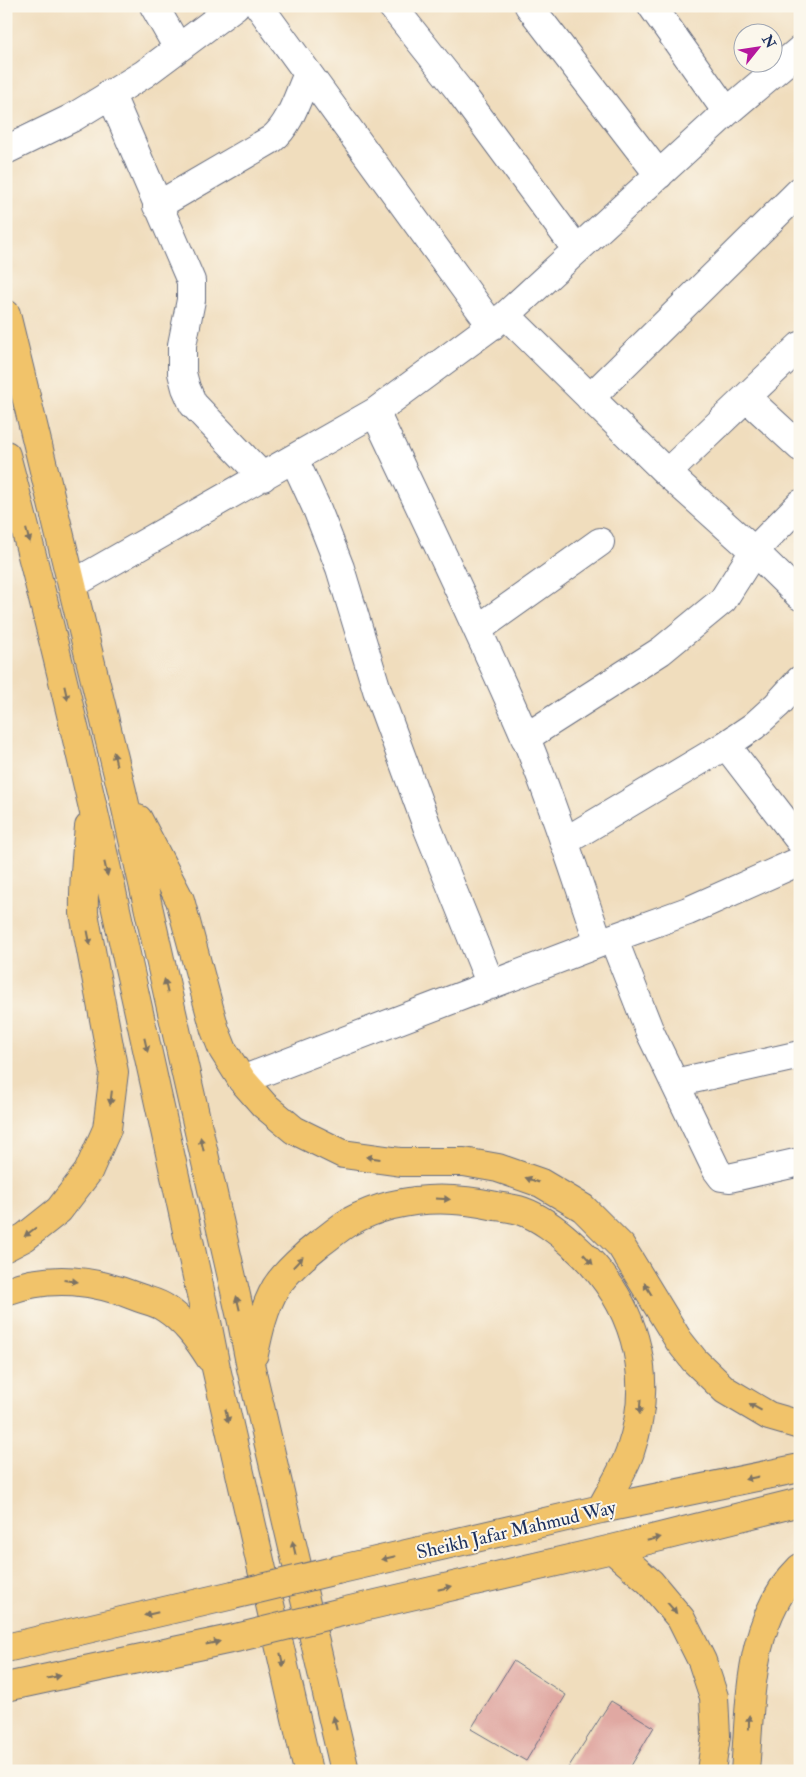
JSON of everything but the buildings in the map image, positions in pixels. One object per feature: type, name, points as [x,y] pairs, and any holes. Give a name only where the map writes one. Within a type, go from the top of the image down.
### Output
[{"type":"main road","points":[[6,314],[122,791],[251,1368],[345,1771]]},
{"type":"main road","points":[[6,455],[39,579],[92,803],[216,1368],[308,1771]]},
{"type":"main road","points":[[122,791],[169,876],[180,900],[215,1030],[223,1050],[242,1080],[264,1105],[294,1130],[343,1154],[401,1162],[464,1162],[498,1168],[540,1183],[583,1208],[621,1246],[680,1341],[694,1360],[725,1390],[770,1416],[800,1425]]},
{"type":"main road","points":[[6,1247],[25,1237],[59,1210],[88,1172],[107,1130],[114,1072],[84,914],[83,894],[92,803]]},
{"type":"main road","points":[[251,1368],[261,1320],[277,1285],[306,1254],[349,1222],[392,1204],[438,1198],[482,1203],[523,1211],[559,1232],[589,1258],[618,1298],[634,1332],[642,1370],[640,1413],[630,1453],[601,1509]]},
{"type":"main road","points":[[6,1291],[26,1284],[65,1280],[114,1288],[164,1307],[193,1332],[216,1368]]},
{"type":"main road","name":"Sheikh Jafar Mahmud Way","points":[[6,1648],[601,1509],[800,1468]]},
{"type":"main road","points":[[6,1687],[240,1637],[612,1549],[800,1502]]},
{"type":"main road","points":[[612,1549],[650,1582],[681,1618],[702,1660],[714,1697],[716,1736],[712,1771]]},
{"type":"main road","points":[[745,1771],[754,1665],[763,1628],[779,1596],[800,1568]]},
{"type":"street","points":[[154,6],[178,48]]},
{"type":"street","points":[[6,150],[72,118],[110,93],[144,74],[235,6]]},
{"type":"street","points":[[259,6],[308,74],[499,321],[590,398],[800,596]]},
{"type":"street","points":[[392,6],[458,89],[577,250]]},
{"type":"street","points":[[529,6],[659,176]]},
{"type":"street","points":[[652,6],[727,112]]},
{"type":"street","points":[[73,584],[294,460],[375,412],[499,321],[727,112],[800,50]]},
{"type":"street","points":[[158,206],[278,134],[285,124],[308,74]]},
{"type":"street","points":[[110,93],[191,280],[191,300],[182,345],[182,373],[186,388],[193,404],[263,477]]},
{"type":"street","points":[[590,398],[800,191]]},
{"type":"street","points":[[668,473],[800,346]]},
{"type":"street","points":[[747,398],[800,447]]},
{"type":"street","points":[[375,412],[478,629],[525,738],[564,842],[606,940],[716,1169],[722,1177],[729,1178],[800,1162]]},
{"type":"street","points":[[294,460],[317,509],[340,568],[377,690],[428,830],[490,985]]},
{"type":"street","points":[[525,738],[661,651],[723,600],[754,551],[800,504]]},
{"type":"street","points":[[478,629],[600,542]]},
{"type":"street","points":[[564,842],[726,745],[754,726],[800,680]]},
{"type":"street","points":[[726,745],[800,841]]},
{"type":"street","points":[[242,1080],[606,940],[688,911],[800,860]]},
{"type":"street","points":[[675,1083],[800,1055]]}]
